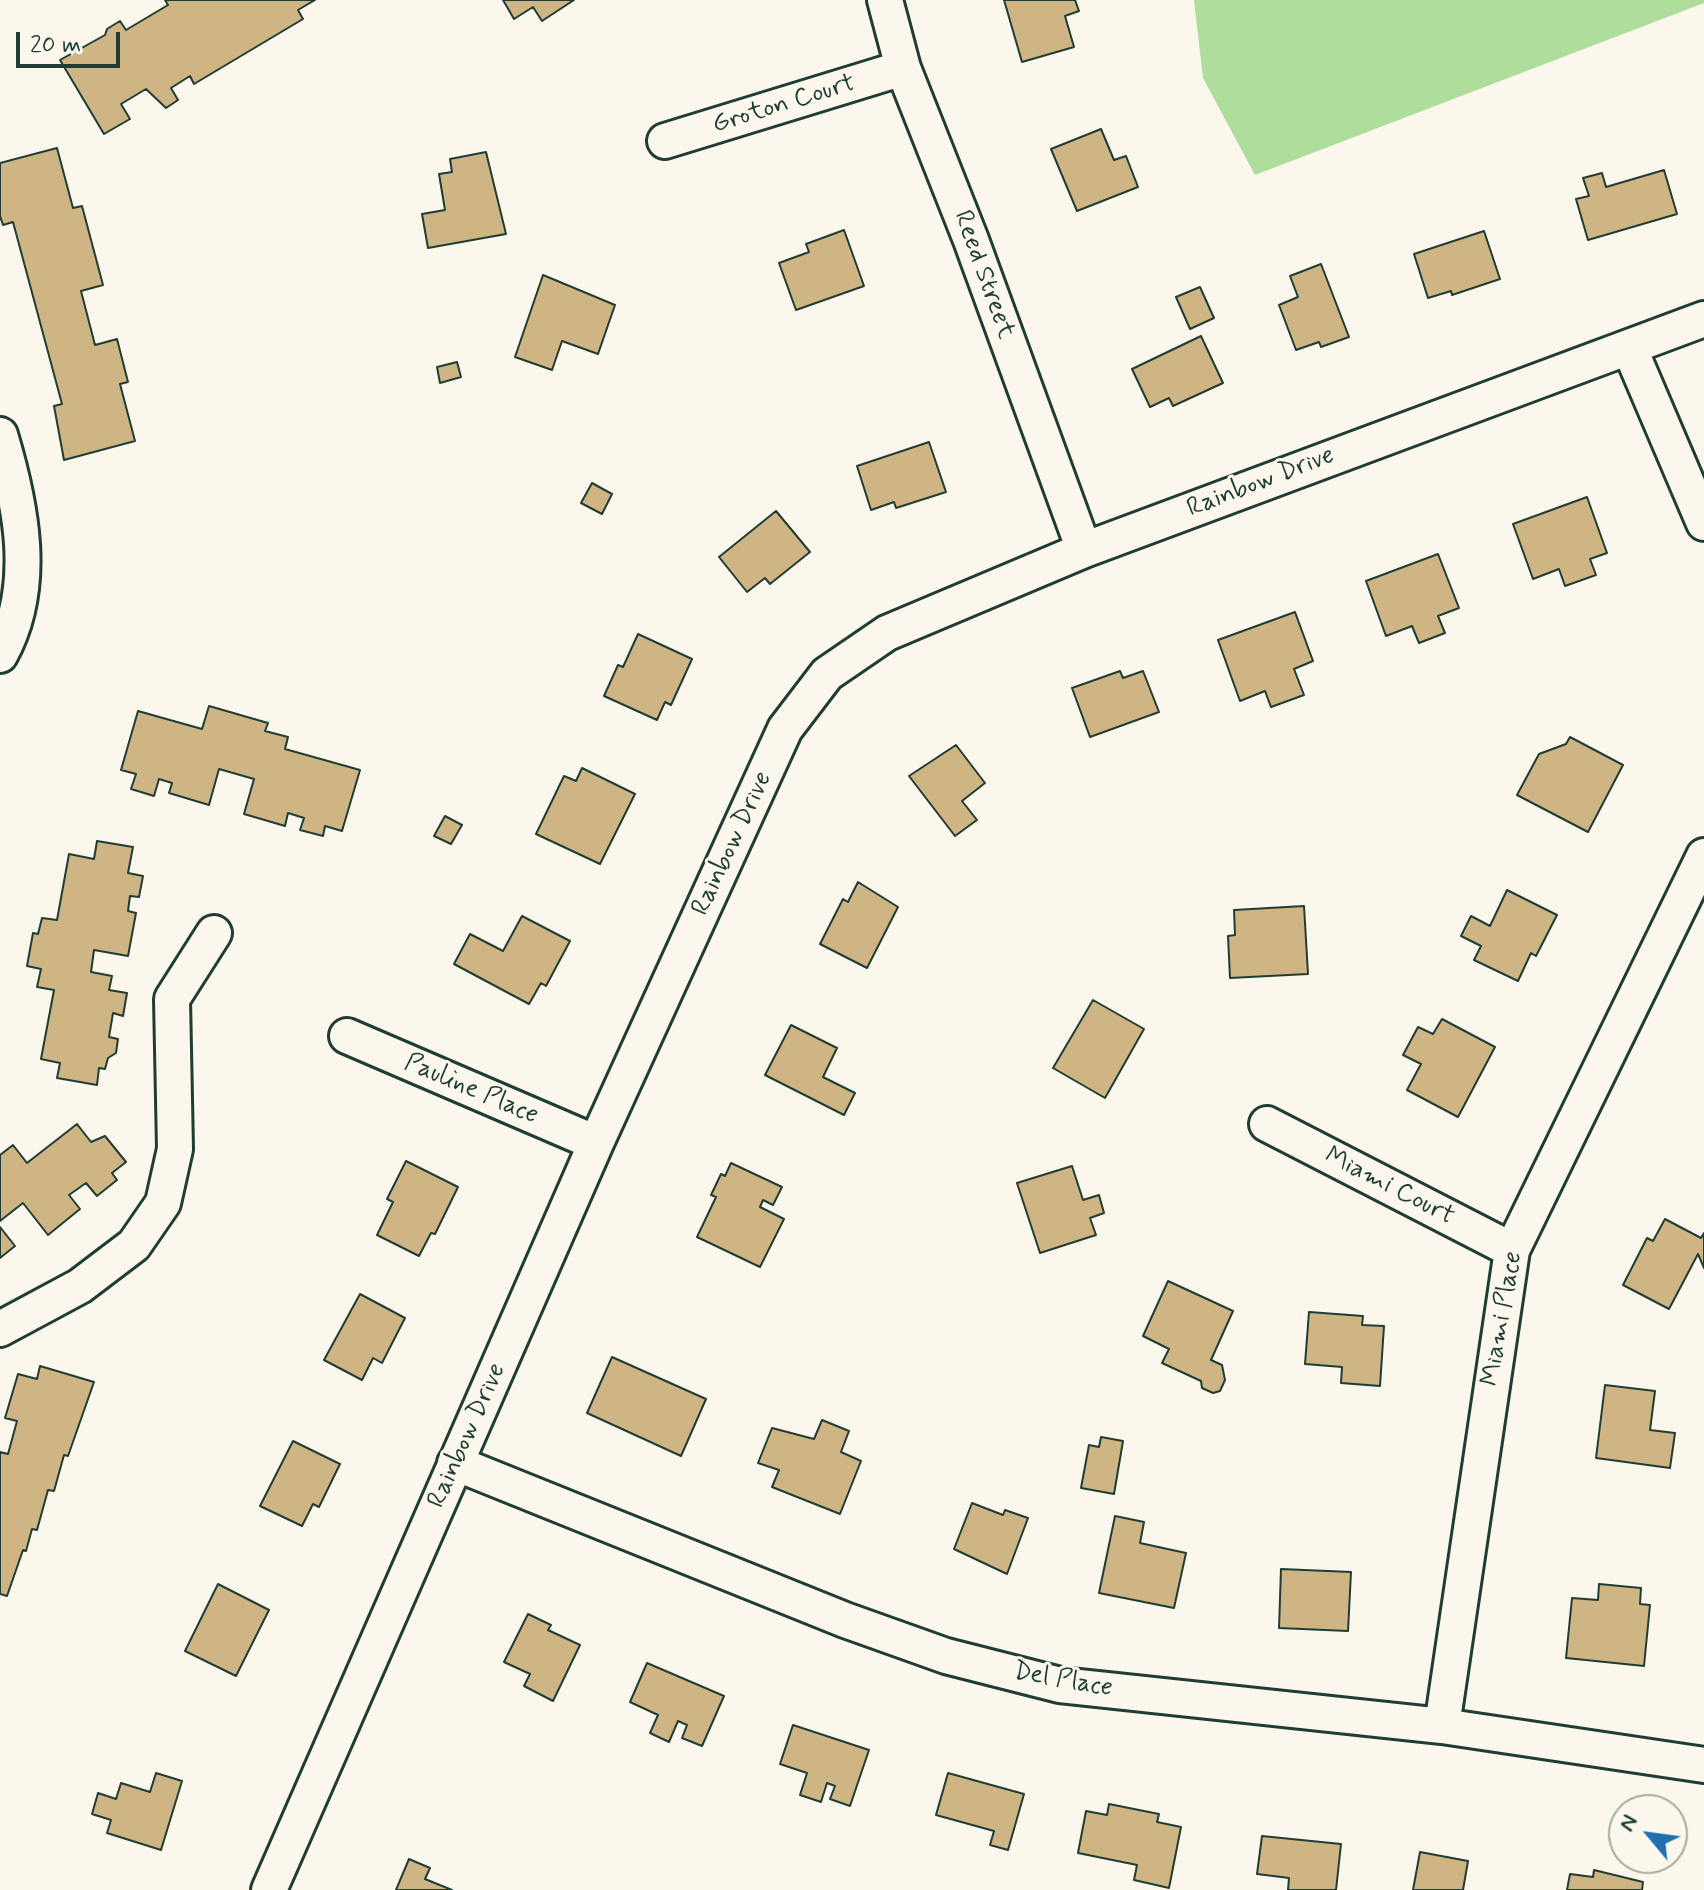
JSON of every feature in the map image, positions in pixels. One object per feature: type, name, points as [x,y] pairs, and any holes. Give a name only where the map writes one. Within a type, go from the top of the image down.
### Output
[{"type":"street","name":"Reed Street","points":[[885,0],[903,68],[971,240],[1084,550]]},
{"type":"street","name":"Groton Court","points":[[665,141],[903,68]]},
{"type":"street","name":"Rainbow Drive","points":[[269,1890],[596,1143],[785,729],[827,674],[887,633],[1084,550],[1444,413],[1704,319]]},
{"type":"street","points":[[1629,347],[1704,523]]},
{"type":"street","points":[[0,435],[19,499],[23,580],[9,638],[0,655]]},
{"type":"street","name":"Miami Place","points":[[1442,1726],[1493,1359],[1512,1250],[1704,856]]},
{"type":"street","points":[[0,1329],[80,1286],[134,1245],[163,1203],[175,1149],[172,999],[214,933]]},
{"type":"street","name":"Pauline Place","points":[[347,1036],[596,1143]]},
{"type":"street","name":"Miami Court","points":[[1267,1124],[1512,1250]]},
{"type":"street","name":"Del Place","points":[[455,1463],[845,1620],[946,1656],[1060,1685],[1442,1726],[1704,1765]]},
{"type":"green space","points":[[1194,0],[1704,0],[1704,3],[1255,175],[1203,78]]},
{"type":"building","points":[[165,0],[315,0],[298,10],[303,19],[194,84],[190,76],[171,88],[178,100],[166,108],[146,89],[121,104],[130,119],[104,134],[60,60],[105,35],[107,29],[120,21],[126,30],[168,5]]},
{"type":"building","points":[[503,0],[574,0],[542,21],[533,7],[514,19]]},
{"type":"building","points":[[1004,0],[1075,0],[1079,11],[1065,16],[1074,47],[1022,62]]},
{"type":"building","points":[[1101,129],[1114,160],[1126,156],[1138,187],[1077,211],[1051,149]]},
{"type":"building","points":[[57,148],[73,208],[82,206],[103,285],[81,291],[95,345],[117,339],[128,382],[120,384],[135,441],[64,460],[54,406],[62,404],[13,222],[3,225],[0,216],[0,163]]},
{"type":"building","points":[[486,152],[506,234],[428,248],[422,214],[445,210],[439,174],[452,172],[450,159]]},
{"type":"building","points":[[1664,170],[1677,214],[1588,240],[1576,199],[1589,196],[1583,178],[1602,173],[1606,187]]},
{"type":"building","points":[[844,230],[864,286],[796,310],[779,263],[809,252],[806,244]]},
{"type":"building","points":[[1484,231],[1500,279],[1452,295],[1451,291],[1428,298],[1414,254]]},
{"type":"building","points":[[1321,264],[1349,337],[1321,347],[1319,342],[1296,350],[1279,305],[1298,297],[1290,276]]},
{"type":"building","points":[[543,275],[615,305],[598,354],[562,341],[552,370],[515,357]]},
{"type":"building","points":[[1200,287],[1214,318],[1190,329],[1176,297]]},
{"type":"building","points":[[1201,336],[1223,383],[1173,406],[1169,398],[1150,407],[1132,369]]},
{"type":"building","points":[[457,362],[461,377],[440,383],[437,367]]},
{"type":"building","points":[[929,442],[946,492],[896,508],[894,502],[871,510],[857,466]]},
{"type":"building","points":[[592,483],[612,494],[602,514],[581,503]]},
{"type":"building","points":[[1587,497],[1607,553],[1590,559],[1596,575],[1565,586],[1559,569],[1533,579],[1513,524]]},
{"type":"building","points":[[776,511],[810,552],[770,584],[765,578],[747,592],[719,557]]},
{"type":"building","points":[[1438,554],[1459,608],[1438,616],[1445,633],[1419,643],[1412,626],[1386,636],[1366,581]]},
{"type":"building","points":[[1295,612],[1313,661],[1294,669],[1304,695],[1271,707],[1265,691],[1240,701],[1218,640]]},
{"type":"building","points":[[638,634],[692,659],[671,705],[665,702],[657,720],[604,696],[618,665],[623,667]]},
{"type":"building","points":[[1120,671],[1123,678],[1143,671],[1159,712],[1090,737],[1072,688]]},
{"type":"building","points":[[209,706],[268,723],[265,731],[288,737],[285,749],[360,770],[342,831],[325,826],[323,836],[300,830],[304,818],[288,813],[285,826],[244,814],[254,779],[219,769],[209,805],[169,793],[172,783],[159,779],[154,796],[131,789],[136,774],[121,770],[138,711],[202,729]]},
{"type":"building","points":[[1570,737],[1623,765],[1588,832],[1517,795],[1539,754],[1566,744]]},
{"type":"building","points":[[956,745],[985,783],[962,801],[977,820],[955,836],[909,776]]},
{"type":"building","points":[[582,768],[635,794],[600,864],[536,834],[564,776],[576,781]]},
{"type":"building","points":[[445,816],[462,825],[451,844],[434,836]]},
{"type":"building","points":[[97,841],[133,847],[128,873],[143,876],[139,897],[130,896],[128,911],[136,913],[128,956],[94,950],[91,972],[112,976],[109,990],[127,993],[123,1016],[113,1013],[109,1037],[118,1039],[116,1053],[108,1058],[105,1069],[99,1068],[97,1085],[57,1078],[60,1063],[41,1059],[54,990],[37,987],[41,969],[27,966],[33,933],[38,934],[42,918],[57,920],[69,854],[94,859]]},
{"type":"building","points":[[858,882],[898,907],[867,968],[820,944],[843,899],[848,902]]},
{"type":"building","points":[[1507,890],[1557,915],[1536,956],[1531,953],[1518,981],[1474,960],[1481,946],[1461,936],[1471,916],[1490,926]]},
{"type":"building","points":[[1304,906],[1308,974],[1230,978],[1228,936],[1235,935],[1234,910]]},
{"type":"building","points":[[522,916],[570,941],[546,986],[541,983],[529,1004],[454,964],[470,934],[503,951]]},
{"type":"building","points":[[1093,1000],[1144,1029],[1105,1098],[1053,1068]]},
{"type":"building","points":[[1442,1019],[1495,1047],[1458,1117],[1407,1090],[1421,1064],[1403,1055],[1418,1027],[1433,1034]]},
{"type":"building","points":[[791,1025],[837,1048],[823,1077],[855,1093],[844,1115],[765,1075]]},
{"type":"building","points":[[77,1124],[91,1142],[105,1136],[126,1162],[112,1173],[117,1180],[97,1196],[86,1183],[69,1195],[80,1209],[48,1235],[23,1203],[0,1221],[0,1155],[13,1145],[27,1163]]},
{"type":"building","points":[[406,1161],[458,1187],[435,1234],[431,1233],[419,1256],[377,1235],[393,1202],[387,1199]]},
{"type":"building","points":[[731,1163],[782,1187],[773,1205],[763,1200],[760,1207],[784,1219],[760,1267],[697,1237],[716,1197],[711,1195],[721,1174],[725,1176]]},
{"type":"building","points":[[1072,1166],[1083,1200],[1099,1195],[1104,1213],[1090,1218],[1096,1235],[1040,1253],[1017,1183]]},
{"type":"building","points":[[1665,1219],[1701,1238],[1704,1233],[1704,1268],[1698,1254],[1669,1309],[1623,1285],[1647,1238],[1653,1241]]},
{"type":"building","points":[[0,1227],[15,1246],[0,1258]]},
{"type":"building","points":[[1168,1281],[1233,1311],[1211,1360],[1222,1365],[1225,1380],[1220,1391],[1213,1393],[1202,1388],[1201,1381],[1162,1363],[1169,1349],[1143,1336]]},
{"type":"building","points":[[360,1294],[405,1318],[382,1363],[373,1358],[362,1380],[324,1360]]},
{"type":"building","points":[[1309,1312],[1363,1316],[1362,1325],[1384,1326],[1380,1386],[1341,1383],[1342,1367],[1305,1364]]},
{"type":"building","points":[[612,1357],[706,1399],[681,1456],[587,1413]]},
{"type":"building","points":[[40,1366],[94,1382],[68,1456],[64,1455],[54,1491],[48,1490],[37,1530],[32,1529],[7,1596],[0,1594],[0,1452],[8,1454],[17,1421],[5,1418],[18,1374],[37,1379]]},
{"type":"building","points":[[1605,1385],[1655,1391],[1650,1430],[1675,1433],[1670,1468],[1596,1458]]},
{"type":"building","points":[[822,1420],[849,1431],[841,1452],[861,1461],[840,1514],[772,1487],[779,1470],[758,1463],[772,1428],[814,1439]]},
{"type":"building","points":[[1101,1437],[1123,1441],[1114,1494],[1081,1488],[1089,1445],[1099,1447]]},
{"type":"building","points":[[293,1441],[340,1464],[319,1507],[313,1504],[302,1526],[260,1506]]},
{"type":"building","points":[[972,1503],[1003,1515],[1005,1510],[1028,1518],[1007,1574],[954,1549]]},
{"type":"building","points":[[1115,1516],[1144,1522],[1140,1543],[1186,1553],[1174,1608],[1099,1593]]},
{"type":"building","points":[[1281,1569],[1351,1572],[1348,1631],[1279,1628]]},
{"type":"building","points":[[218,1584],[269,1610],[236,1676],[185,1651]]},
{"type":"building","points":[[1599,1584],[1641,1588],[1640,1604],[1650,1605],[1644,1666],[1566,1658],[1572,1598],[1598,1600]]},
{"type":"building","points":[[528,1614],[551,1625],[548,1630],[580,1645],[553,1701],[524,1686],[530,1674],[504,1662]]},
{"type":"building","points":[[647,1663],[724,1696],[702,1746],[682,1738],[687,1725],[678,1721],[669,1742],[650,1733],[658,1715],[630,1702]]},
{"type":"building","points":[[793,1725],[869,1750],[850,1806],[830,1799],[835,1786],[827,1783],[821,1802],[800,1795],[807,1773],[780,1764]]},
{"type":"building","points":[[156,1773],[182,1781],[161,1850],[107,1833],[111,1820],[92,1814],[98,1793],[116,1799],[121,1783],[150,1792]]},
{"type":"building","points":[[948,1773],[1024,1794],[1008,1850],[990,1845],[994,1831],[936,1815]]},
{"type":"building","points":[[1109,1804],[1159,1814],[1157,1822],[1181,1827],[1169,1888],[1134,1880],[1137,1865],[1078,1853],[1086,1811],[1107,1815]]},
{"type":"building","points":[[1262,1836],[1341,1844],[1336,1890],[1288,1890],[1289,1878],[1257,1874]]},
{"type":"building","points":[[1420,1852],[1468,1861],[1463,1890],[1413,1890]]},
{"type":"building","points":[[409,1859],[430,1868],[425,1879],[452,1890],[396,1890]]},
{"type":"building","points":[[1594,1870],[1643,1882],[1642,1890],[1567,1890],[1570,1874],[1593,1877]]}]
